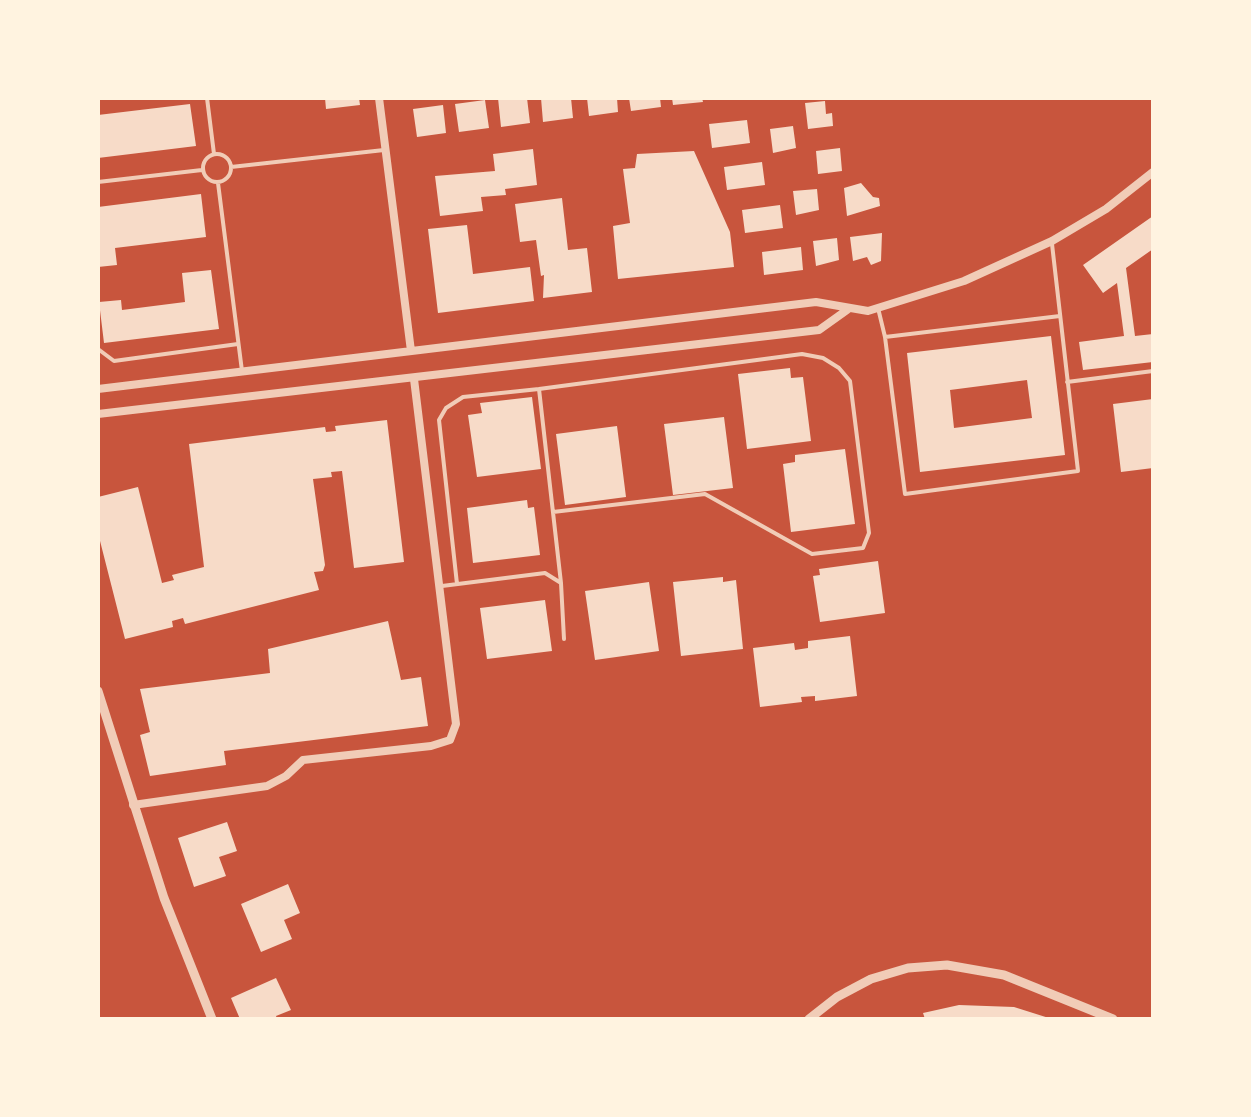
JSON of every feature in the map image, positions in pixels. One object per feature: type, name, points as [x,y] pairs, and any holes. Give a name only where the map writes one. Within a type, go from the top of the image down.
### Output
[{"type":"street","points":[[379,98],[411,351]]},
{"type":"street","points":[[98,389],[816,302],[847,310],[873,310],[964,281],[1052,241],[1106,209],[1153,172]]},
{"type":"street","points":[[98,414],[819,330],[847,310]]},
{"type":"street","points":[[133,805],[267,786],[286,776],[303,760],[431,746],[450,740],[456,724],[414,379]]},
{"type":"street","points":[[98,691],[164,898],[212,1019]]},
{"type":"street","points":[[809,1019],[837,997],[871,979],[908,968],[947,965],[1004,975],[1113,1019]]},
{"type":"lane","points":[[207,98],[214,154]]},
{"type":"lane","points":[[231,167],[385,149]]},
{"type":"lane","points":[[214,154],[227,158],[231,167],[230,175],[218,183],[209,181],[202,170],[204,162],[214,154]]},
{"type":"lane","points":[[98,182],[202,170]]},
{"type":"lane","points":[[218,183],[242,372]]},
{"type":"lane","points":[[873,310],[885,337],[905,494],[1078,471],[1052,241]]},
{"type":"lane","points":[[885,337],[1060,316]]},
{"type":"lane","points":[[98,349],[114,361],[238,344]]},
{"type":"lane","points":[[457,584],[439,420],[446,408],[463,397],[802,354],[823,358],[839,368],[850,381],[869,533],[863,548],[812,554],[705,494],[553,512]]},
{"type":"lane","points":[[1067,382],[1153,371]]},
{"type":"lane","points":[[539,389],[561,583],[564,639]]},
{"type":"lane","points":[[439,586],[545,573],[561,583]]},
{"type":"building","points":[[325,98],[359,98],[360,105],[326,109]]},
{"type":"building","points":[[498,98],[527,98],[530,123],[501,127]]},
{"type":"building","points":[[541,98],[571,98],[573,118],[543,122]]},
{"type":"building","points":[[587,98],[617,98],[618,112],[589,116]]},
{"type":"building","points":[[629,98],[660,98],[661,107],[631,111]]},
{"type":"building","points":[[672,98],[702,98],[703,102],[673,105]]},
{"type":"building","points":[[485,100],[489,128],[459,132],[455,104]]},
{"type":"building","points":[[825,101],[826,114],[832,113],[833,126],[808,129],[805,103]]},
{"type":"building","points":[[190,104],[196,146],[98,158],[98,115]]},
{"type":"building","points":[[443,105],[446,133],[417,137],[413,109]]},
{"type":"building","points":[[747,120],[750,143],[712,148],[709,124]]},
{"type":"building","points":[[793,126],[796,148],[773,153],[770,129]]},
{"type":"building","points":[[840,148],[842,171],[818,174],[816,151]]},
{"type":"building","points":[[533,149],[537,185],[505,189],[506,195],[481,197],[483,211],[440,216],[435,176],[495,171],[493,154]]},
{"type":"building","points":[[694,151],[730,232],[734,267],[618,279],[613,226],[630,223],[623,169],[635,168],[637,154]]},
{"type":"building","points":[[762,162],[765,185],[727,190],[724,167]]},
{"type":"building","points":[[861,183],[873,197],[879,198],[880,206],[847,216],[844,188]]},
{"type":"building","points":[[817,189],[819,210],[796,215],[793,191]]},
{"type":"building","points":[[201,194],[206,237],[115,248],[117,265],[98,267],[98,207]]},
{"type":"building","points":[[562,198],[568,250],[587,248],[592,292],[543,298],[544,275],[541,276],[536,240],[520,242],[515,204]]},
{"type":"building","points":[[780,205],[783,228],[745,233],[742,210]]},
{"type":"building","points":[[1153,216],[1153,249],[1126,268],[1135,336],[1153,334],[1153,362],[1083,370],[1079,342],[1124,336],[1117,283],[1103,293],[1083,265]]},
{"type":"building","points":[[467,225],[473,274],[530,267],[534,301],[438,313],[428,229]]},
{"type":"building","points":[[882,233],[881,261],[871,265],[867,257],[853,261],[850,237]]},
{"type":"building","points":[[837,238],[839,260],[816,266],[813,241]]},
{"type":"building","points":[[801,247],[803,270],[764,275],[762,252]]},
{"type":"building","points":[[211,270],[219,329],[104,343],[99,302],[121,300],[122,310],[185,302],[182,273]]},
{"type":"building","points":[[1051,336],[1065,455],[920,472],[907,353]],"holes":[[[1027,380],[1032,418],[954,428],[950,390]]]},
{"type":"building","points":[[790,368],[791,378],[803,377],[811,441],[747,449],[738,374]]},
{"type":"building","points":[[532,397],[541,469],[477,477],[468,415],[482,413],[480,403]]},
{"type":"building","points":[[1153,399],[1153,468],[1121,472],[1113,404]]},
{"type":"building","points":[[724,417],[733,488],[673,495],[664,424]]},
{"type":"building","points":[[387,420],[404,562],[354,568],[342,471],[331,472],[332,477],[313,479],[325,565],[323,571],[314,572],[319,590],[185,624],[183,618],[172,621],[173,627],[125,639],[98,533],[98,497],[138,487],[162,583],[174,580],[172,575],[204,567],[189,444],[325,427],[326,432],[336,431],[335,426]]},
{"type":"building","points":[[617,426],[626,497],[565,505],[556,434]]},
{"type":"building","points":[[845,449],[855,524],[791,532],[783,464],[795,462],[795,455]]},
{"type":"building","points":[[527,500],[528,508],[534,507],[540,555],[473,563],[467,508]]},
{"type":"building","points":[[878,561],[885,613],[820,622],[813,576],[820,575],[819,569]]},
{"type":"building","points":[[723,577],[723,582],[736,580],[743,649],[681,656],[673,582]]},
{"type":"building","points":[[649,582],[659,651],[595,660],[585,591]]},
{"type":"building","points":[[545,600],[552,651],[487,659],[480,608]]},
{"type":"building","points":[[388,621],[401,680],[421,677],[428,726],[224,751],[226,765],[150,776],[140,735],[150,732],[140,689],[270,673],[268,649]]},
{"type":"building","points":[[850,636],[857,696],[815,701],[815,696],[801,697],[802,702],[760,707],[753,648],[794,643],[795,650],[808,648],[808,641]]},
{"type":"building","points":[[227,822],[237,851],[219,857],[226,876],[194,887],[178,838]]},
{"type":"building","points":[[288,884],[300,913],[284,920],[292,939],[261,952],[241,904]]},
{"type":"building","points":[[276,978],[291,1010],[276,1016],[277,1019],[240,1019],[231,998]]},
{"type":"building","points":[[959,1005],[1014,1007],[1052,1019],[925,1019],[923,1013]]}]
